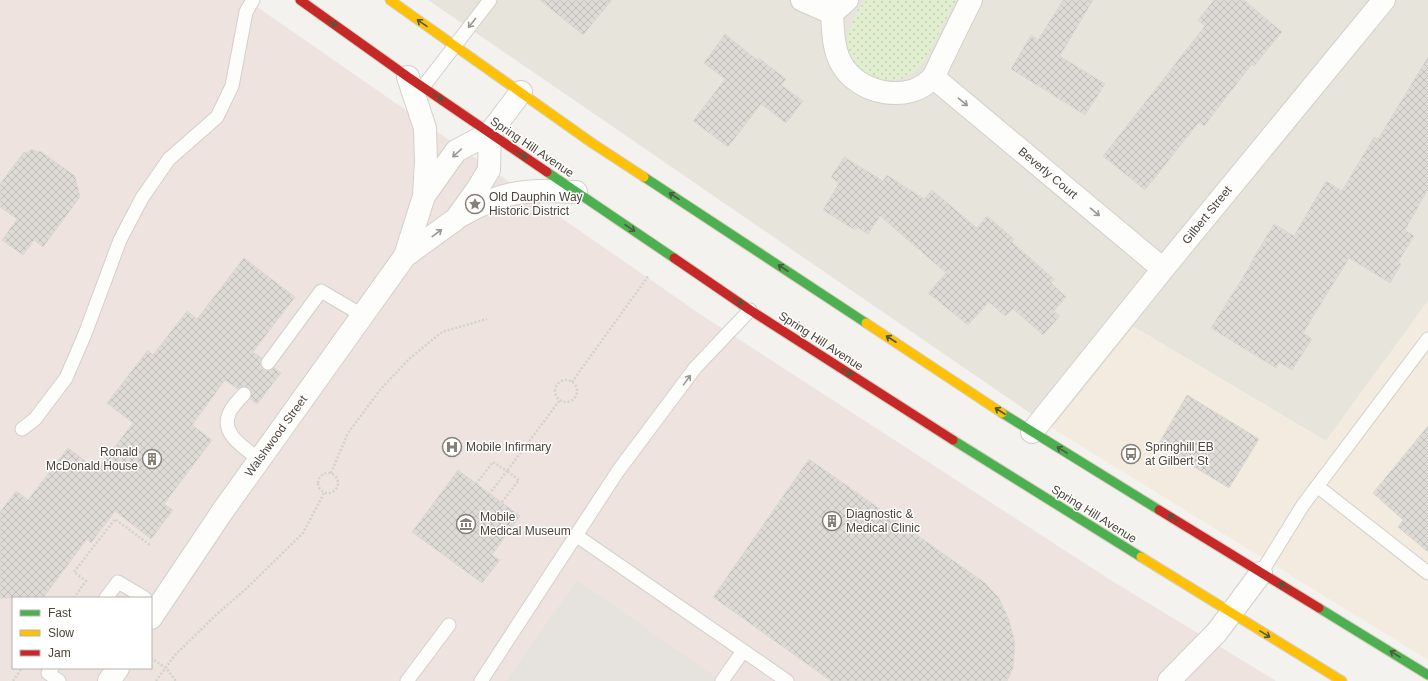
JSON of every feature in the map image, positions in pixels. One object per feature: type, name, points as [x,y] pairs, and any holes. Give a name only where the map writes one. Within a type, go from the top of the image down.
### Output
[{"type":"main road","name":"Spring Hill Avenue","points":[[300,0],[415,82],[750,310],[992,465],[1342,681]]},
{"type":"main road","points":[[390,0],[592,142],[1032,432],[1261,573],[1427,671]]},
{"type":"street","points":[[802,0],[839,6],[835,47],[842,64],[854,78],[878,92],[898,94],[918,89],[933,76],[971,0]]},
{"type":"street","name":"Gilbert Street","points":[[1032,432],[1163,269],[1384,0]]},
{"type":"street","name":"Beverly Court","points":[[933,76],[1163,269]]},
{"type":"street","name":"Walshwood Street","points":[[405,256],[424,196],[426,162],[425,128],[415,82]]},
{"type":"street","name":"Walshwood Street","points":[[424,196],[456,151],[490,133],[521,92]]},
{"type":"street","name":"Walshwood Street","points":[[456,218],[489,170],[490,133]]},
{"type":"street","name":"Walshwood Street","points":[[152,605],[222,512],[405,256],[456,218],[508,194],[549,191],[576,192]]},
{"type":"street","points":[[1169,681],[1216,632],[1261,573]]},
{"type":"street","points":[[109,681],[117,669]]},
{"type":"lane","points":[[22,429],[35,419],[66,378],[85,334],[120,240],[142,198],[169,159],[218,117],[232,86],[246,12],[253,0]]},
{"type":"lane","points":[[415,82],[454,45],[490,0]]},
{"type":"lane","points":[[268,363],[321,291],[362,315]]},
{"type":"lane","points":[[481,681],[618,471],[695,368],[750,310]]},
{"type":"lane","points":[[1261,573],[1303,505],[1428,339]]},
{"type":"lane","points":[[244,394],[228,414],[228,426],[234,440],[259,459]]},
{"type":"lane","points":[[1317,486],[1428,573]]},
{"type":"lane","points":[[577,536],[787,681]]},
{"type":"lane","points":[[107,597],[118,582],[139,597]]},
{"type":"lane","points":[[407,681],[449,625]]},
{"type":"lane","points":[[722,681],[743,651]]},
{"type":"lane","points":[[51,669],[48,673],[59,681]]},
{"type":"path","points":[[572,382],[649,275]]},
{"type":"path","points":[[331,473],[348,433],[380,390],[409,359],[442,332],[487,319]]},
{"type":"path","points":[[564,381],[572,382],[576,387],[576,397],[567,402],[560,400],[555,391],[558,384],[564,381]]},
{"type":"path","points":[[490,494],[560,400]]},
{"type":"path","points":[[476,484],[493,462],[507,471],[519,480],[502,502]]},
{"type":"path","points":[[331,473],[337,477],[339,484],[338,487],[331,494],[324,493],[319,488],[318,482],[324,474],[331,473]]},
{"type":"path","points":[[156,681],[175,655],[303,534],[324,493]]},
{"type":"path","points":[[75,597],[86,581],[74,572],[115,519],[150,545]]},
{"type":"path","points":[[152,659],[166,668],[176,681]]},
{"type":"path","points":[[13,681],[21,669]]},
{"type":"shaded area","name":"Mobile Infirmary","points":[[0,0],[247,0],[700,314],[1109,579],[1276,681],[0,681]]},
{"type":"shaded area","points":[[428,0],[1428,0],[1428,301],[1326,441],[1134,327],[1052,428]]},
{"type":"shaded area","points":[[1428,301],[1428,660],[1052,428],[1133,327],[1326,441]]},
{"type":"shaded area","points":[[577,580],[722,681],[506,681]]},
{"type":"green space","points":[[868,0],[956,0],[924,62],[913,73],[901,79],[887,81],[871,78],[856,67],[846,48],[847,36],[858,9]]},
{"type":"building","points":[[540,0],[612,0],[583,35]]},
{"type":"building","points":[[1063,0],[1093,0],[1060,56],[1105,84],[1085,115],[1011,69],[1031,35],[1038,40]]},
{"type":"building","points":[[1214,0],[1244,0],[1282,32],[1254,66],[1252,64],[1204,126],[1199,122],[1145,190],[1103,156],[1205,26],[1198,20]]},
{"type":"building","points":[[725,34],[757,60],[759,58],[786,79],[781,85],[803,101],[786,123],[761,104],[728,147],[693,121],[725,79],[704,63]]},
{"type":"building","points":[[1428,57],[1428,189],[1405,230],[1414,236],[1398,262],[1401,264],[1390,283],[1349,258],[1303,333],[1312,339],[1292,370],[1279,362],[1276,368],[1211,328],[1250,266],[1274,224],[1294,236],[1326,181],[1342,191],[1374,137],[1378,139]]},
{"type":"building","points":[[31,149],[38,152],[40,151],[75,176],[80,197],[43,247],[34,240],[23,255],[2,240],[17,219],[0,207],[0,184],[24,152],[28,153]]},
{"type":"building","points":[[844,157],[883,181],[887,175],[924,199],[932,190],[977,228],[987,216],[1014,239],[1012,242],[1054,279],[1051,283],[1066,297],[1054,311],[1060,316],[1043,335],[1013,309],[1005,316],[989,302],[968,325],[928,293],[946,273],[880,216],[868,234],[857,227],[855,230],[823,210],[839,183],[831,177]]},
{"type":"building","name":"Ronald McDonald House","points":[[244,258],[295,297],[253,352],[262,358],[260,363],[263,369],[268,371],[274,368],[281,373],[257,404],[250,399],[252,392],[249,388],[242,386],[238,389],[225,380],[192,425],[212,440],[164,504],[173,510],[151,539],[115,511],[91,543],[87,539],[44,597],[0,598],[0,512],[16,491],[28,500],[68,448],[97,470],[133,423],[107,403],[148,350],[153,355],[187,311],[197,319]]},
{"type":"building","points":[[1187,395],[1259,439],[1229,488],[1158,445]]},
{"type":"building","points":[[1428,426],[1428,552],[1398,527],[1403,520],[1373,493]]},
{"type":"building","name":"Diagnostic & Medical Clinic","points":[[809,459],[985,583],[999,598],[1009,620],[1015,643],[1013,668],[1007,681],[831,681],[713,597]]},
{"type":"building","name":"Mobile Medical Museum","points":[[458,470],[520,516],[492,555],[500,560],[482,583],[412,532]]},
{"type":"traffic: fast","points":[[547,172],[674,258]]},
{"type":"traffic: fast","points":[[644,177],[866,323]]},
{"type":"traffic: fast","points":[[1002,413],[1159,510]]},
{"type":"traffic: fast","points":[[953,440],[1141,557]]},
{"type":"traffic: fast","points":[[1319,608],[1428,675]]},
{"type":"traffic: slow","points":[[390,0],[592,143],[644,177]]},
{"type":"traffic: slow","points":[[866,323],[1002,413]]},
{"type":"traffic: slow","points":[[1141,557],[1342,681]]},
{"type":"traffic: jam","points":[[300,0],[408,77],[547,172]]},
{"type":"traffic: jam","points":[[674,258],[750,310],[953,440]]},
{"type":"traffic: jam","points":[[1159,510],[1319,608]]},
{"type":"place","name":"Old Dauphin Way Historic District","points":[[475,204]]},
{"type":"place","name":"Mobile Infirmary","points":[[452,447]]},
{"type":"place","name":"Springhill EB at Gilbert St","points":[[1131,454]]},
{"type":"place","name":"Ronald McDonald House","points":[[152,459]]},
{"type":"place","name":"Diagnostic & Medical Clinic","points":[[832,521]]},
{"type":"place","name":"Mobile Medical Museum","points":[[466,524]]}]
